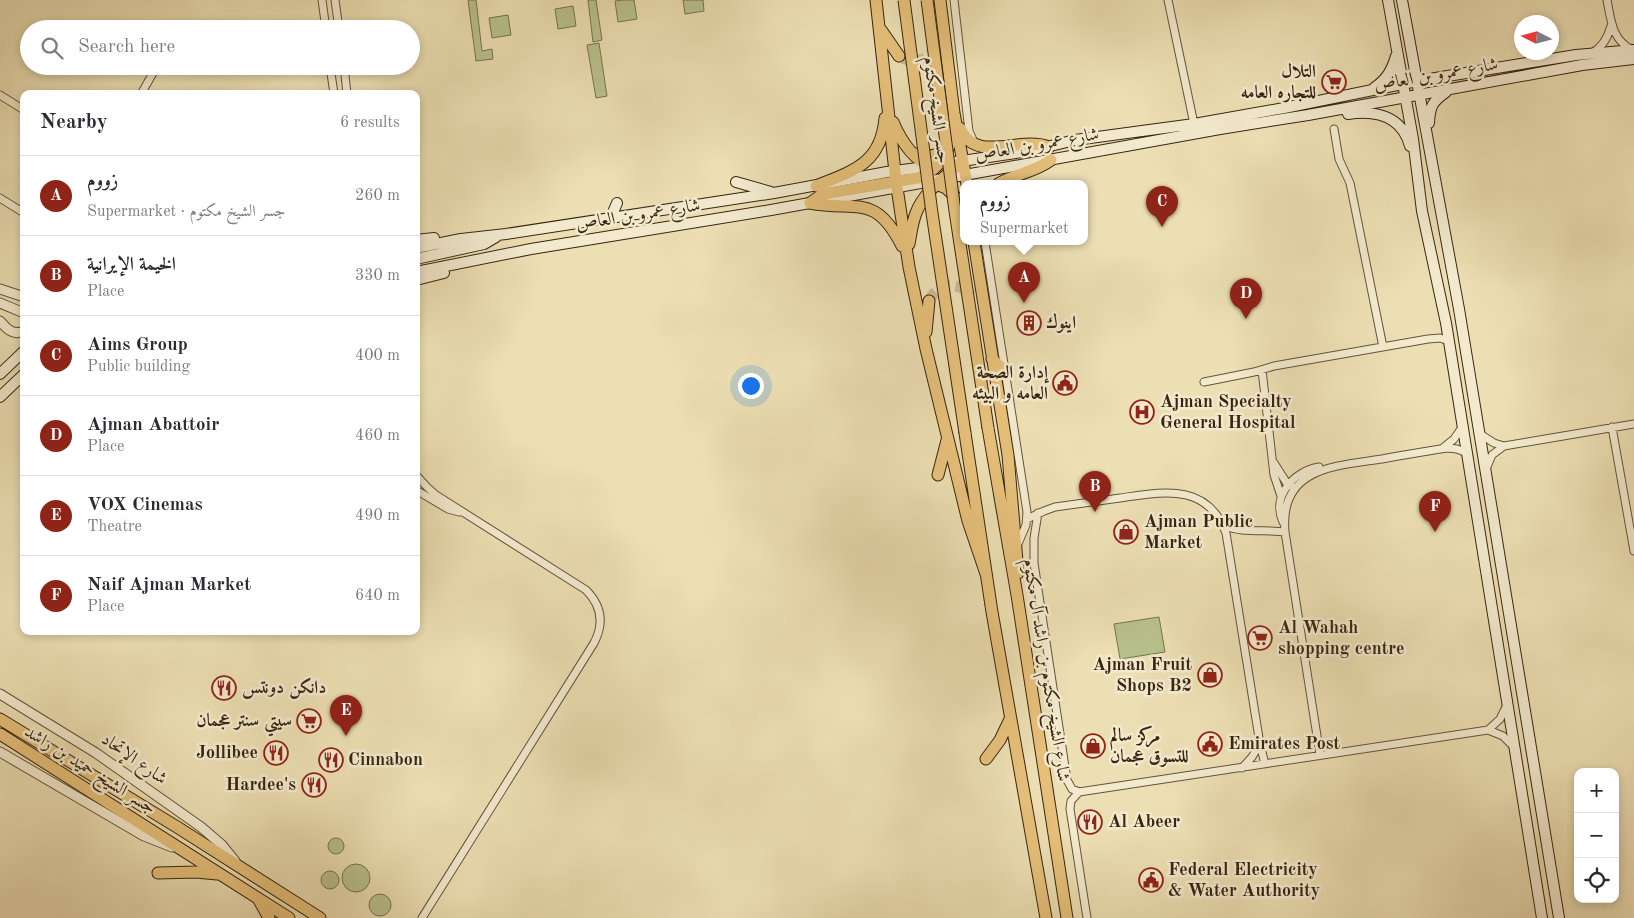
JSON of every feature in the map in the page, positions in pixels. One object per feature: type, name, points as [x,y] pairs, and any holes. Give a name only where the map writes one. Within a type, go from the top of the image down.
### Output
[{"type":"main road","points":[[876,0],[894,177],[907,256],[926,349],[948,439],[972,535],[986,574],[1045,916]]},
{"type":"main road","name":"جسر الشيخ مكتوم","points":[[904,0],[931,204],[986,574]]},
{"type":"main road","name":"جسر الشيخ مكتوم","points":[[927,0],[956,221],[988,428]]},
{"type":"main road","points":[[810,203],[820,196],[829,193],[894,177],[966,179],[954,113],[940,0]]},
{"type":"main road","points":[[1388,0],[1396,54],[1412,134],[1419,193],[1449,341],[1542,918]]},
{"type":"main road","points":[[1402,0],[1414,58],[1486,469],[1559,918]]},
{"type":"main road","points":[[879,27],[899,56]]},
{"type":"main road","points":[[938,46],[944,27]]},
{"type":"main road","name":"شارع عمرو بن العاص","points":[[420,247],[461,239],[498,235],[816,186],[894,177],[963,160],[1015,154],[1075,140],[1194,124],[1418,81],[1533,62],[1634,50]]},
{"type":"main road","points":[[1371,90],[1386,78],[1393,66],[1396,54]]},
{"type":"main road","points":[[1414,58],[1426,72],[1445,78]]},
{"type":"main road","name":"شارع عمرو بن العاص","points":[[966,179],[1051,160],[1220,129],[1582,66],[1634,59]]},
{"type":"main road","points":[[1428,139],[1432,105],[1434,101],[1449,90]]},
{"type":"main road","points":[[816,186],[854,171],[873,155],[881,138],[887,101]]},
{"type":"main road","points":[[1313,114],[1333,116],[1365,112],[1379,114],[1392,120],[1402,130],[1409,142],[1419,193]]},
{"type":"main road","points":[[954,113],[963,135],[976,145],[987,148],[1032,143],[1048,147]]},
{"type":"main road","points":[[934,167],[946,154],[952,140],[954,113]]},
{"type":"main road","points":[[889,114],[900,137],[910,151],[934,167],[936,179],[960,200]]},
{"type":"main road","points":[[910,151],[923,156],[937,155],[943,152],[952,140]]},
{"type":"main road","points":[[907,256],[915,214],[936,179],[963,160]]},
{"type":"main road","points":[[1006,180],[1037,169],[1051,160]]},
{"type":"main road","points":[[934,167],[936,179]]},
{"type":"main road","points":[[736,182],[774,193]]},
{"type":"main road","points":[[611,217],[617,203]]},
{"type":"main road","points":[[810,203],[859,206],[873,211],[890,225],[907,256]]},
{"type":"main road","name":"شارع عمرو بن العاص","points":[[420,271],[587,239],[752,214],[810,203]]},
{"type":"main road","points":[[420,239],[449,235],[461,239]]},
{"type":"main road","points":[[420,258],[484,244],[498,235]]},
{"type":"main road","points":[[974,245],[1008,455],[1017,546],[1017,595]]},
{"type":"main road","points":[[420,279],[453,271],[466,262]]},
{"type":"main road","points":[[978,274],[991,282]]},
{"type":"main road","points":[[971,295],[986,325]]},
{"type":"main road","points":[[926,349],[926,325],[930,301]]},
{"type":"main road","points":[[0,374],[20,355]]},
{"type":"main road","points":[[992,359],[1006,372]]},
{"type":"main road","points":[[0,397],[20,378]]},
{"type":"main road","name":"شارع الشيخ مكتوم بن راشد آل مكتوم","points":[[988,428],[1017,595],[1067,918]]},
{"type":"main road","points":[[938,475],[948,439]]},
{"type":"main road","name":"جسر الشيخ حميد بن راشد","points":[[0,719],[177,827]]},
{"type":"main road","points":[[986,759],[1000,740],[1010,719]]},
{"type":"main road","name":"جسر الشيخ حميد بن راشد","points":[[0,734],[181,848]]},
{"type":"main road","name":"شارع الإتحاد","points":[[177,827],[320,918]]},
{"type":"main road","points":[[181,848],[218,874],[288,918]]},
{"type":"main road","points":[[1534,869],[1542,888],[1548,918]]},
{"type":"main road","points":[[158,873],[196,872],[218,874]]},
{"type":"main road","points":[[258,898],[269,918]]},
{"type":"street","points":[[322,0],[325,20]]},
{"type":"street","points":[[335,0],[338,20]]},
{"type":"street","points":[[954,0],[969,131],[976,145]]},
{"type":"street","points":[[1168,0],[1194,124]]},
{"type":"street","points":[[1607,0],[1612,25],[1620,41],[1634,50]]},
{"type":"street","points":[[1590,54],[1601,46],[1612,25]]},
{"type":"street","points":[[142,90],[152,75]]},
{"type":"street","points":[[331,75],[333,90]]},
{"type":"street","points":[[345,75],[347,90]]},
{"type":"street","points":[[0,95],[20,108]]},
{"type":"street","points":[[1334,129],[1339,159],[1350,183],[1383,347]]},
{"type":"street","points":[[0,198],[20,210]]},
{"type":"street","points":[[986,245],[1026,504],[1027,520],[1017,546]]},
{"type":"street","points":[[0,289],[20,296]]},
{"type":"street","points":[[0,303],[20,311]]},
{"type":"street","points":[[0,322],[9,331],[20,333]]},
{"type":"street","points":[[1204,382],[1274,366],[1433,338],[1449,341]]},
{"type":"street","points":[[1262,370],[1275,480],[1281,496],[1280,513],[1285,529],[1320,754]]},
{"type":"street","points":[[1480,434],[1494,443],[1504,446],[1634,424]]},
{"type":"street","points":[[1443,449],[1454,439],[1463,426]]},
{"type":"street","points":[[1612,427],[1634,551]]},
{"type":"street","points":[[1486,469],[1492,455],[1504,446]]},
{"type":"street","points":[[1281,496],[1296,477],[1310,469],[1443,449],[1458,449],[1467,454]]},
{"type":"street","points":[[1273,463],[1288,485],[1296,488]]},
{"type":"street","points":[[1285,529],[1288,504],[1296,488],[1309,476],[1330,467]]},
{"type":"street","points":[[420,479],[436,495],[586,590],[598,606],[600,616],[600,625],[594,643],[422,918]]},
{"type":"street","points":[[420,492],[448,509],[462,512]]},
{"type":"street","points":[[1027,520],[1038,513],[1055,507],[1158,492],[1173,492],[1194,497],[1206,504],[1216,514],[1226,533],[1260,744],[1265,764]]},
{"type":"street","points":[[1038,513],[1034,538],[1036,572],[1067,780],[1072,789],[1079,792],[1488,730],[1502,736],[1514,747]]},
{"type":"street","points":[[1223,525],[1238,530],[1285,529]]},
{"type":"street","name":"شارع الإتحاد","points":[[0,694],[96,753],[201,827],[222,845],[238,866]]},
{"type":"street","points":[[1488,730],[1500,719],[1507,704]]},
{"type":"street","points":[[1241,768],[1252,757],[1260,744]]},
{"type":"street","points":[[0,752],[144,836],[169,846],[181,848]]},
{"type":"street","points":[[1079,792],[1071,801],[1070,809],[1087,918]]},
{"type":"green space","points":[[468,0],[476,0],[482,51],[492,49],[493,59],[476,61]]},
{"type":"green space","points":[[588,0],[596,0],[602,40],[593,42]]},
{"type":"green space","points":[[634,0],[637,19],[618,22],[615,1]]},
{"type":"green space","points":[[683,0],[703,0],[704,11],[685,14]]},
{"type":"green space","points":[[573,6],[576,26],[558,29],[555,9]]},
{"type":"green space","points":[[508,15],[511,35],[492,38],[489,18]]},
{"type":"green space","points":[[599,43],[607,96],[596,98],[587,45]]},
{"type":"green space","points":[[1159,617],[1165,652],[1120,659],[1114,624]]},
{"type":"green space","points":[[333,838],[339,838],[344,843],[342,852],[333,854],[328,849],[328,843]]},
{"type":"green space","points":[[356,864],[366,868],[370,878],[366,888],[356,892],[346,888],[342,878],[346,868]]},
{"type":"green space","points":[[330,871],[336,874],[339,880],[336,886],[330,889],[324,886],[321,880],[324,874]]},
{"type":"green space","points":[[380,894],[388,897],[391,905],[388,913],[380,916],[372,913],[369,905],[372,897]]},
{"type":"tunnel","points":[[899,56],[904,59],[920,60],[930,55],[937,46]]},
{"type":"tunnel","points":[[929,301],[937,290],[948,286],[960,287],[971,295]]},
{"type":"place","name":"التلال للتجاره العامه","points":[[1334,82]]},
{"type":"place","name":"Aims Group","points":[[1162,227]]},
{"type":"place","name":"زووم","points":[[1024,303]]},
{"type":"place","name":"Ajman Abattoir","points":[[1246,319]]},
{"type":"place","name":"اينوك","points":[[1029,323]]},
{"type":"place","name":"إدارة الصحة العامه و البيئه","points":[[1065,383]]},
{"type":"place","name":"Ajman Specialty General Hospital","points":[[1142,412]]},
{"type":"place","name":"الخيمة الإيرانية","points":[[1095,512]]},
{"type":"place","name":"Ajman Public Market","points":[[1126,532]]},
{"type":"place","name":"Naif Ajman Market","points":[[1435,532]]},
{"type":"place","name":"Al Wahah shopping centre","points":[[1260,638]]},
{"type":"place","name":"Ajman Fruit Shops B2","points":[[1210,675]]},
{"type":"place","name":"دانكن دونتس","points":[[224,688]]},
{"type":"place","name":"سيتي سنتر عجمان","points":[[309,721]]},
{"type":"place","name":"VOX Cinemas","points":[[346,736]]},
{"type":"place","name":"Emirates Post","points":[[1210,744]]},
{"type":"place","name":"مركز سالم للتسوق عجمان","points":[[1093,746]]},
{"type":"place","name":"Jollibee","points":[[276,753]]},
{"type":"place","name":"Cinnabon","points":[[331,760]]},
{"type":"place","name":"Hardee's","points":[[314,785]]},
{"type":"place","name":"Al Abeer","points":[[1090,822]]},
{"type":"place","name":"Federal Electricity & Water Authority","points":[[1151,880]]}]
